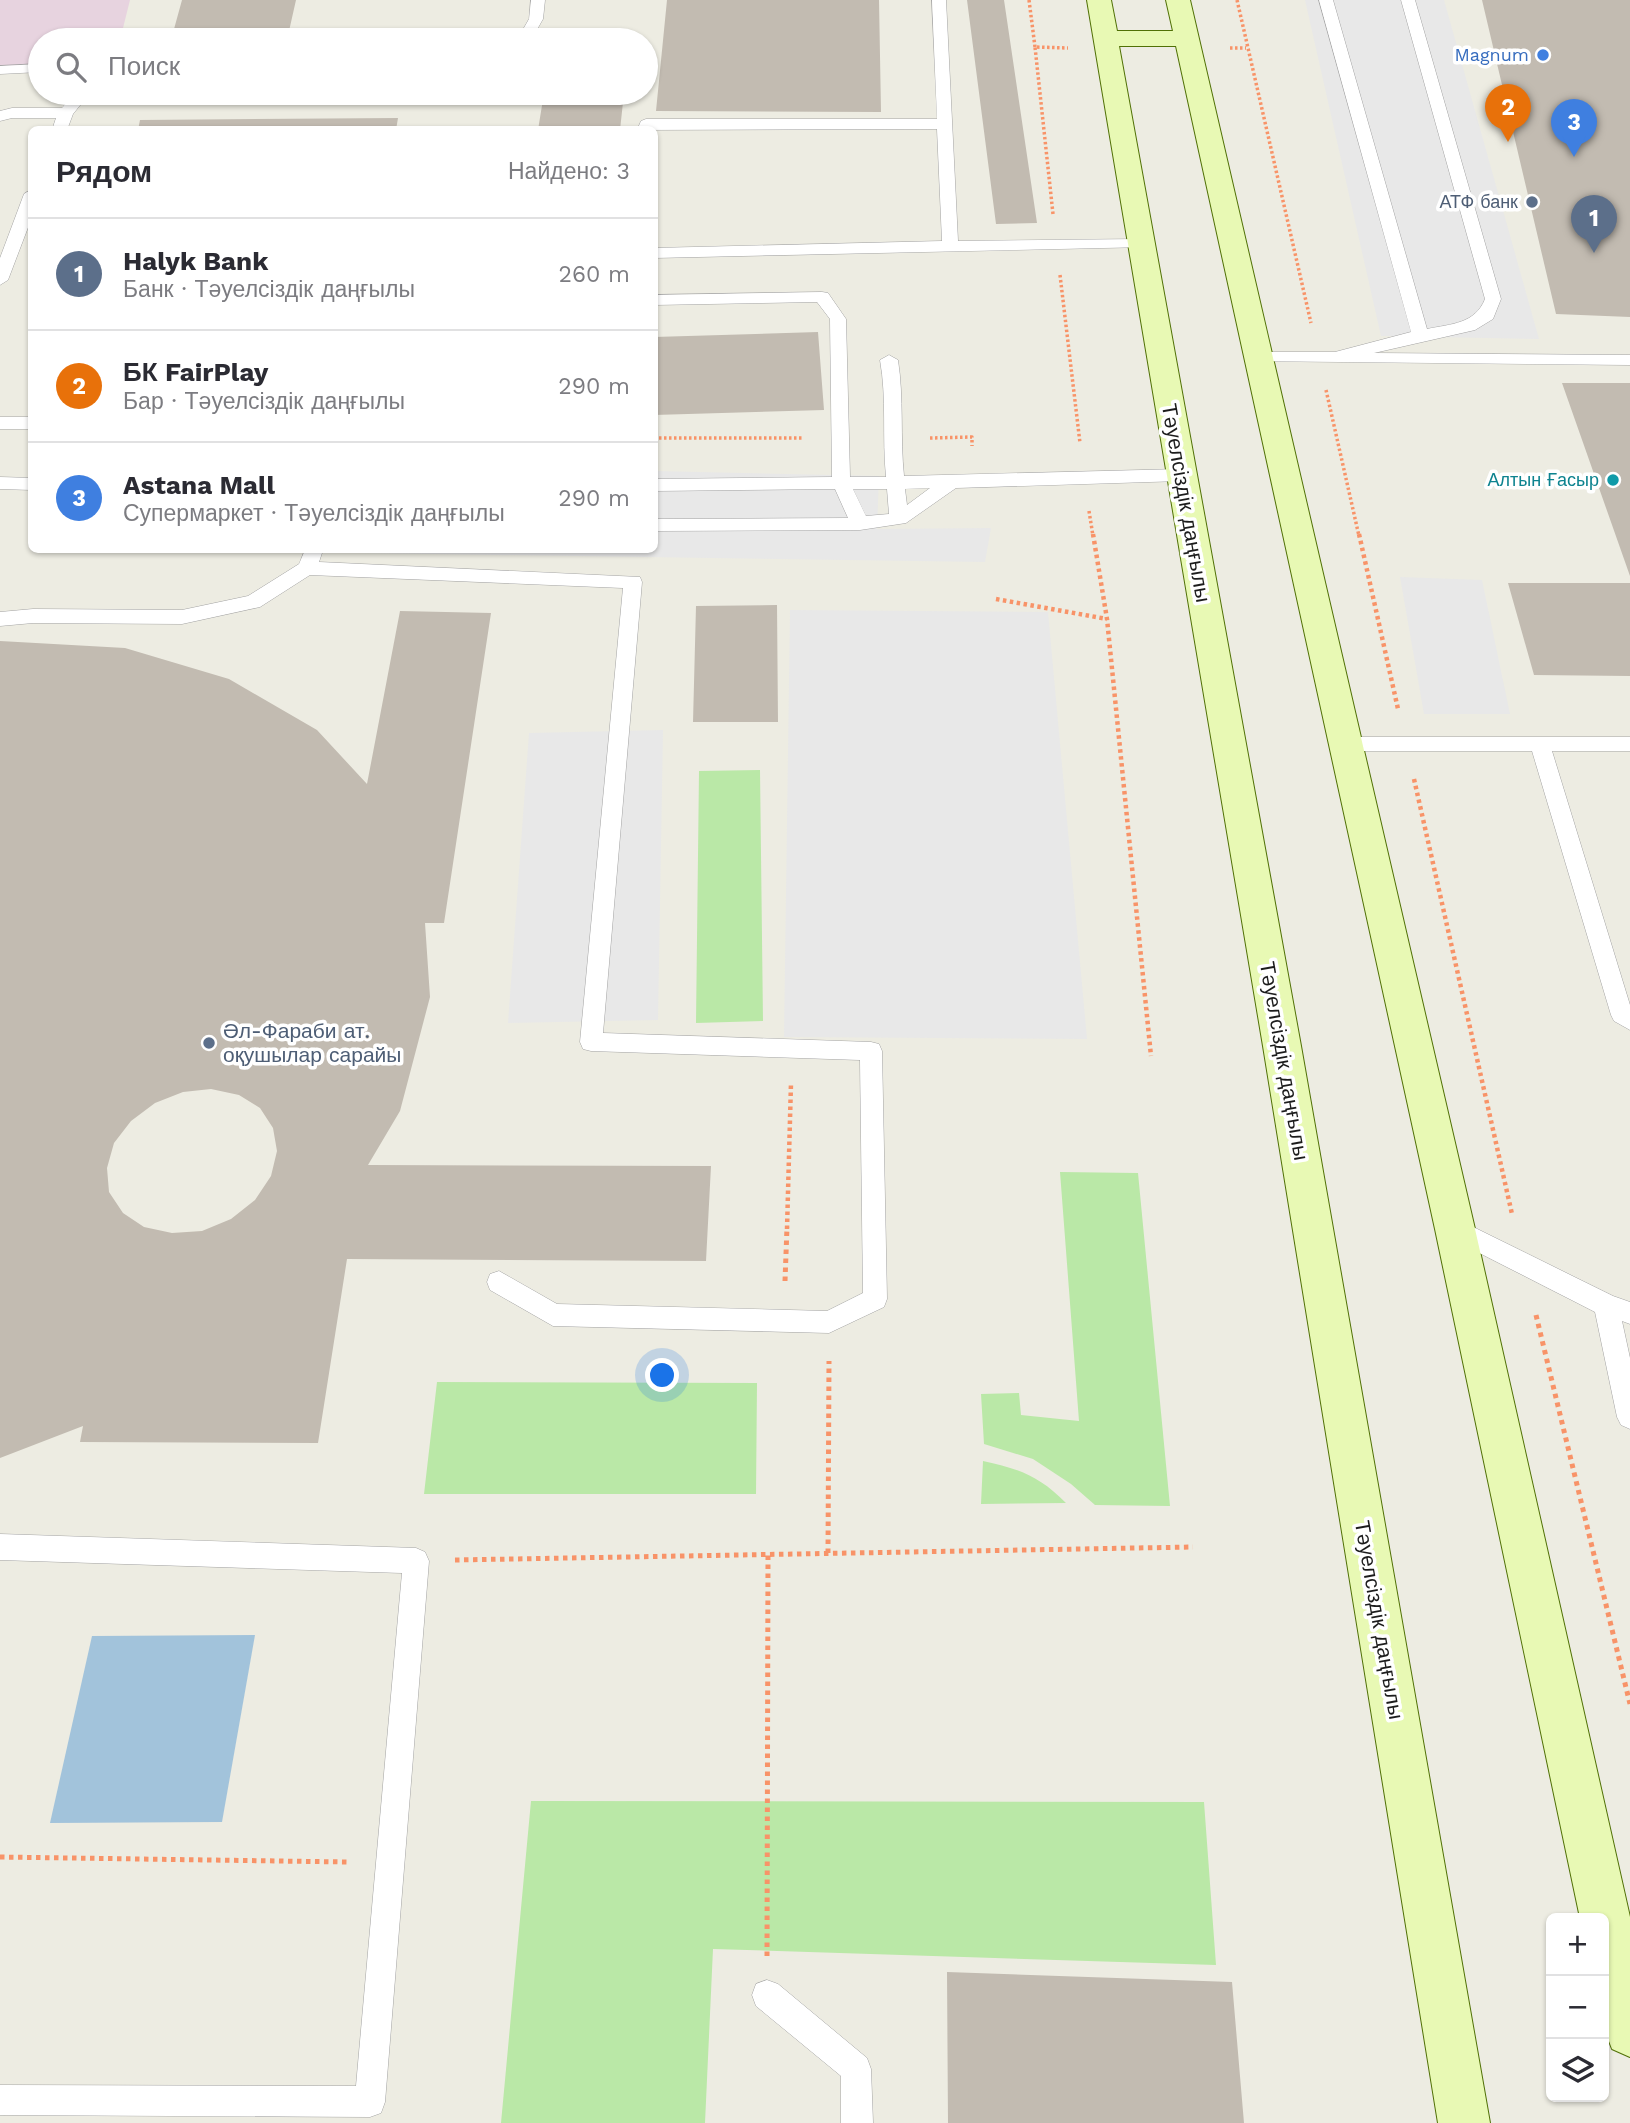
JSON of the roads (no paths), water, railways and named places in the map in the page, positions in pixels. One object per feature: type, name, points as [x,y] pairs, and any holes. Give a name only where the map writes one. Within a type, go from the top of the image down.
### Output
[{"type":"main road","name":"Тәуелсіздік даңғылы","points":[[1099,0],[1282,1046],[1464,2123]]},
{"type":"main road","points":[[1178,0],[1455,1229],[1630,2031]]},
{"type":"main road","points":[[1107,43],[1186,40]]},
{"type":"lane","points":[[531,28],[536,19],[538,0]]},
{"type":"lane","points":[[939,0],[950,246]]},
{"type":"lane","points":[[1326,0],[1420,335]]},
{"type":"lane","points":[[1341,356],[1420,335],[1469,326],[1487,315],[1493,299],[1408,0]]},
{"type":"lane","points":[[0,70],[28,69]]},
{"type":"lane","points":[[61,126],[72,105]]},
{"type":"lane","points":[[0,116],[12,113],[66,113]]},
{"type":"lane","points":[[646,126],[944,124]]},
{"type":"lane","points":[[0,280],[28,205]]},
{"type":"lane","points":[[658,253],[1141,244]]},
{"type":"lane","points":[[658,300],[822,298],[838,319],[841,482],[860,524]]},
{"type":"lane","points":[[1258,357],[1630,360]]},
{"type":"lane","points":[[888,360],[894,389],[891,440],[899,519]]},
{"type":"lane","points":[[0,423],[28,423]]},
{"type":"lane","points":[[658,485],[953,482],[1181,475]]},
{"type":"lane","points":[[658,525],[860,524],[899,519],[953,482]]},
{"type":"lane","points":[[0,483],[28,484]]},
{"type":"lane","points":[[0,619],[33,616],[182,617],[253,602],[311,559],[633,582],[591,1042],[872,1051],[875,1299],[829,1322],[553,1315],[499,1282]]},
{"type":"lane","points":[[1344,744],[1630,744]]},
{"type":"lane","points":[[1540,744],[1622,1015],[1630,1021]]},
{"type":"lane","points":[[1455,1229],[1606,1306],[1630,1313]]},
{"type":"lane","points":[[1606,1306],[1630,1416]]},
{"type":"lane","points":[[0,1547],[415,1561],[370,2102],[0,2099]]},
{"type":"lane","points":[[767,1995],[856,2069],[857,2123]]},
{"type":"water","points":[[255,1635],[222,1822],[50,1823],[92,1636]]},
{"type":"place","name":"Magnum","points":[[1543,55]]},
{"type":"place","name":"БК FairPlay","points":[[1508,142]]},
{"type":"place","name":"Astana Mall","points":[[1574,157]]},
{"type":"place","name":"АТФ банк","points":[[1532,202]]},
{"type":"place","name":"Halyk Bank","points":[[1594,253]]},
{"type":"place","name":"Алтын Ғасыр","points":[[1613,480]]},
{"type":"place","name":"Әл-Фараби ат. оқушылар сарайы","points":[[209,1043]]}]
